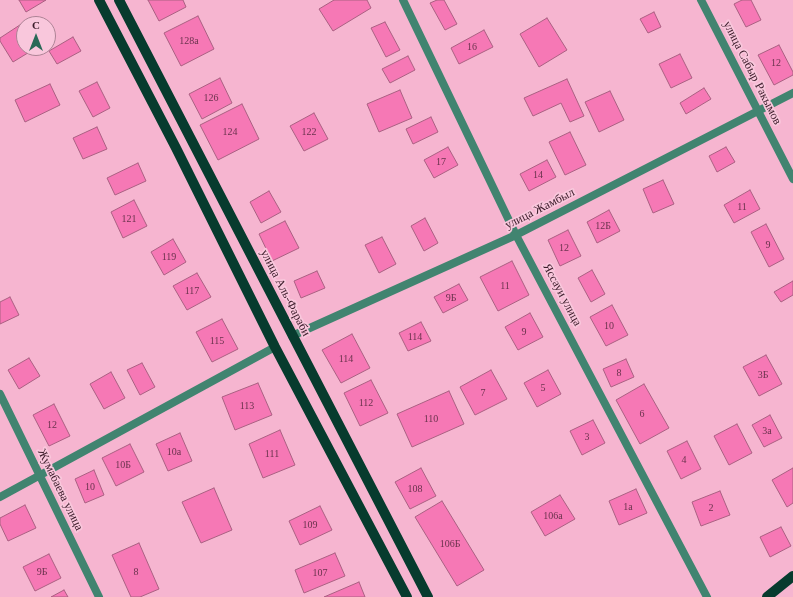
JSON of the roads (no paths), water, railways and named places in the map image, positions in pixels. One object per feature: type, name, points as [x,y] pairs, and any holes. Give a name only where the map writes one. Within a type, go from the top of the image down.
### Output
[{"type":"main road","points":[[99,0],[176,148],[275,347],[406,597]]},
{"type":"main road","name":"улица Аль-Фараби","points":[[119,0],[428,597]]},
{"type":"main road","points":[[767,597],[793,576]]},
{"type":"street","name":"Яссауи улица","points":[[403,0],[516,235],[707,597]]},
{"type":"street","name":"улица Сабыр Ракымов","points":[[701,0],[793,179]]},
{"type":"street","name":"улица Жамбыл","points":[[292,336],[516,235],[793,93]]},
{"type":"street","points":[[0,497],[275,347]]},
{"type":"street","name":"Жумабаева улица","points":[[0,394],[99,597]]}]
